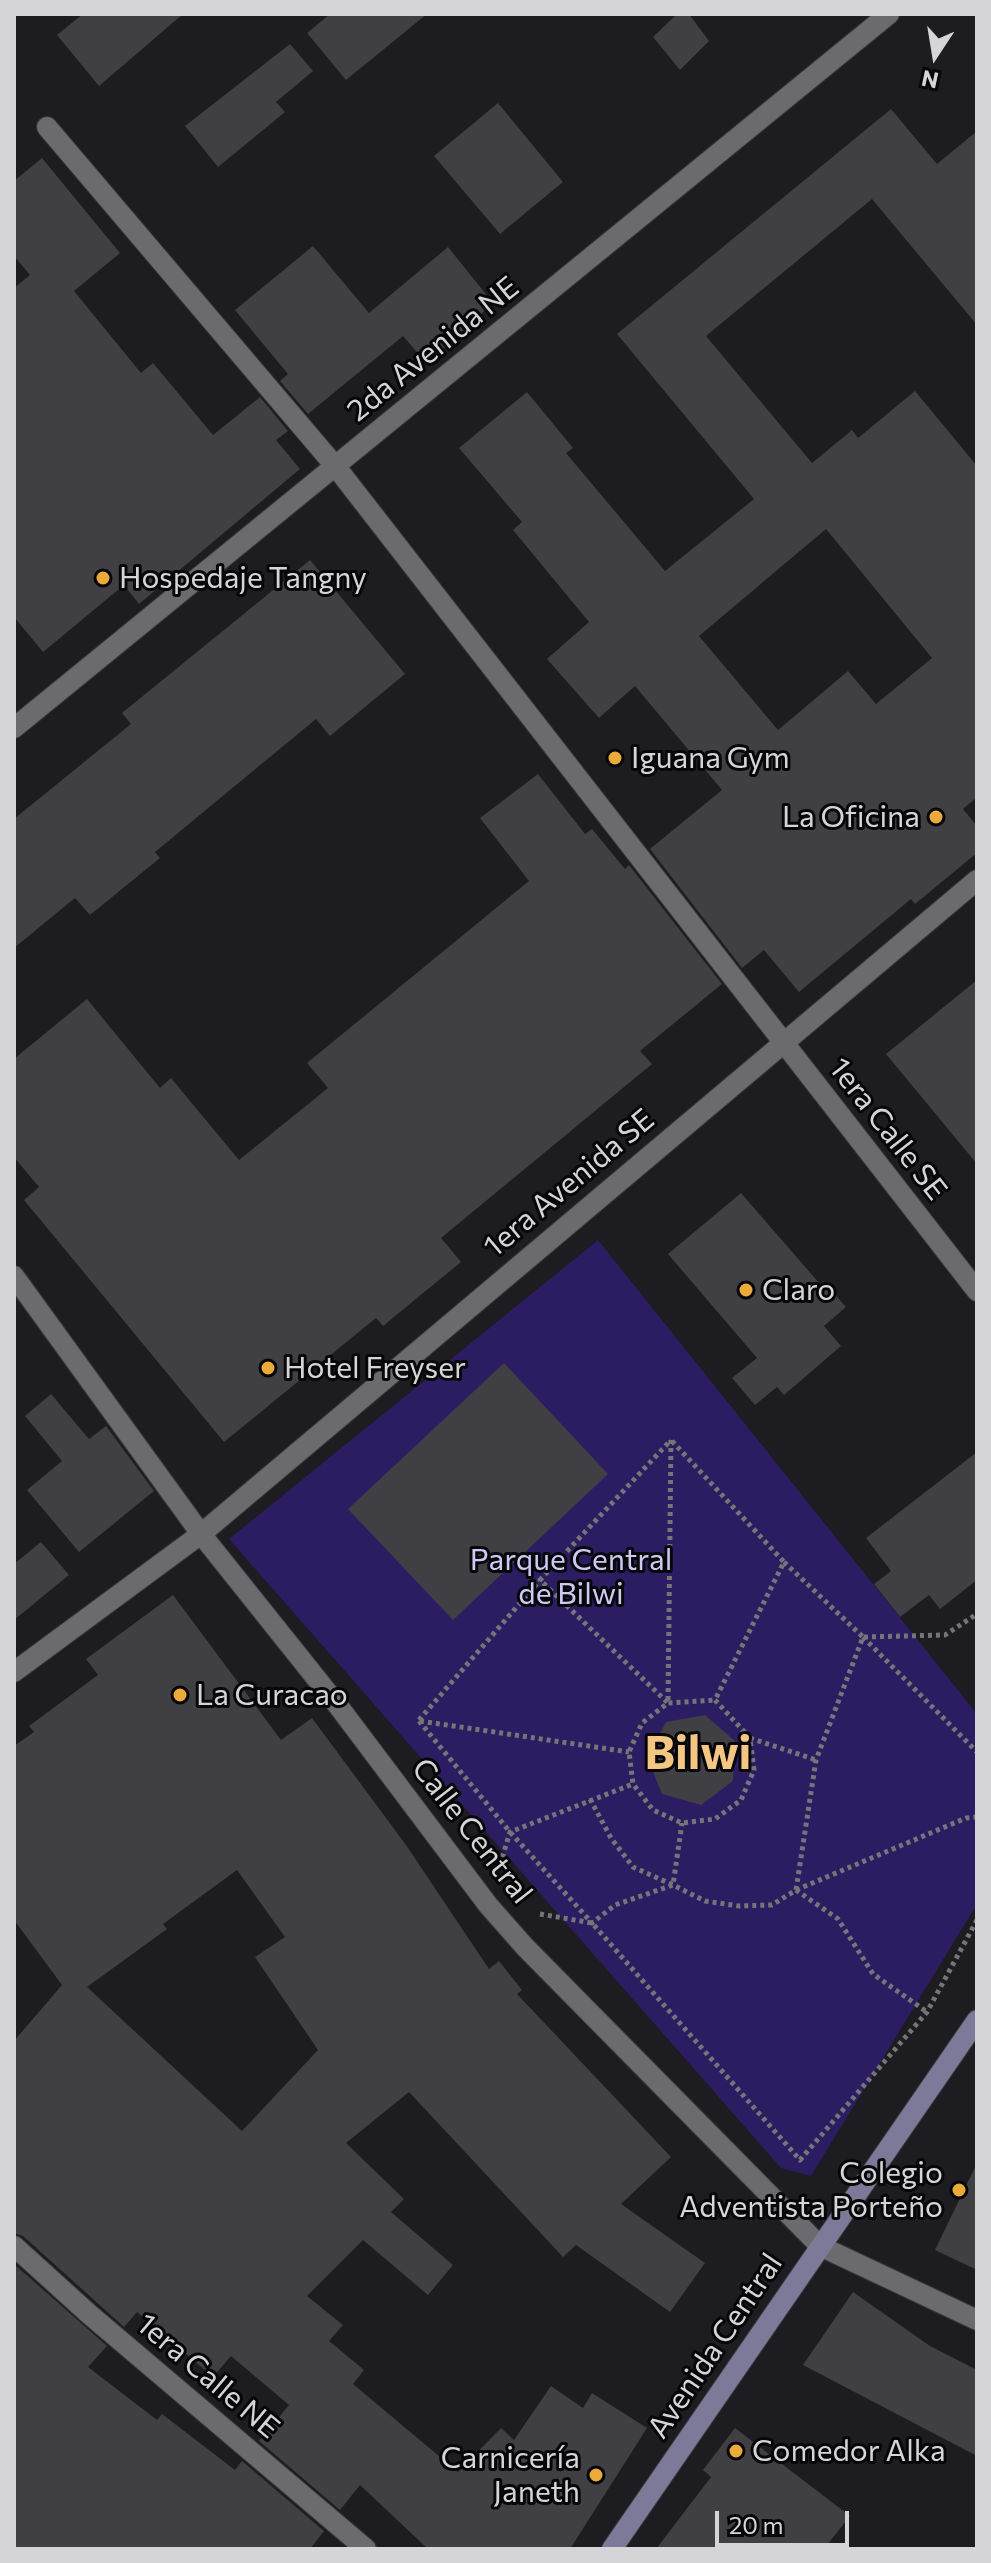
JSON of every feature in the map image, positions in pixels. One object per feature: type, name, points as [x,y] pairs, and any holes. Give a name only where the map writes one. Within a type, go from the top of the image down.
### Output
[{"type":"street","name":"2da Avenida NE","points":[[14,728],[889,14]]},
{"type":"street","name":"1era Calle SE","points":[[47,127],[336,467],[977,1291]]},
{"type":"street","name":"1era Avenida SE","points":[[14,1672],[201,1534],[782,1041],[977,880]]},
{"type":"street","name":"Calle Central","points":[[14,1276],[201,1534],[336,1703],[488,1905],[820,2246],[977,2320]]},
{"type":"street","name":"Avenida Central","points":[[612,2549],[977,2020]]},
{"type":"street","name":"1era Calle NE","points":[[14,2246],[89,2314],[366,2549]]},
{"type":"path","points":[[671,1440],[784,1562],[977,1752]]},
{"type":"path","points":[[419,1721],[540,1580],[671,1440]]},
{"type":"path","points":[[668,1703],[671,1440]]},
{"type":"path","points":[[715,1700],[784,1562]]},
{"type":"path","points":[[540,1580],[668,1703]]},
{"type":"path","points":[[863,1637],[945,1635],[977,1614]]},
{"type":"path","points":[[796,1890],[816,1760],[863,1637]]},
{"type":"path","points":[[715,1700],[668,1703],[642,1723],[629,1752],[633,1784],[653,1810],[682,1823],[715,1819],[741,1800],[754,1770],[750,1738]]},
{"type":"path","points":[[715,1700],[750,1738],[816,1760]]},
{"type":"path","points":[[419,1721],[629,1752]]},
{"type":"path","points":[[419,1721],[510,1832],[800,2160],[927,2012],[977,1920]]},
{"type":"path","points":[[510,1832],[633,1784]]},
{"type":"path","points":[[590,1799],[611,1838],[633,1867],[705,1901],[739,1906],[772,1905],[796,1890],[966,1818],[977,1817]]},
{"type":"path","points":[[673,1885],[682,1823]]},
{"type":"path","points":[[592,1923],[615,1905],[673,1885]]},
{"type":"path","points":[[796,1890],[838,1919],[873,1974],[927,2012]]},
{"type":"green space","name":"Parque Central de Bilwi","points":[[598,1240],[977,1714],[977,1904],[811,2176],[781,2168],[229,1539]]},
{"type":"building","points":[[83,14],[183,14],[99,86],[57,35]]},
{"type":"building","points":[[330,14],[427,14],[346,80],[307,33]]},
{"type":"building","points":[[677,14],[689,14],[709,41],[680,70],[653,37]]},
{"type":"building","points":[[290,44],[313,71],[276,102],[285,112],[218,167],[185,126]]},
{"type":"building","points":[[498,103],[563,182],[500,234],[434,156]]},
{"type":"building","points":[[891,109],[937,164],[977,131],[977,325],[872,199],[706,336],[812,463],[852,430],[858,438],[915,391],[977,466],[977,797],[963,809],[977,826],[977,853],[915,904],[911,899],[799,992],[764,950],[742,968],[650,849],[722,790],[635,686],[599,718],[547,659],[589,622],[513,530],[522,522],[459,448],[527,392],[573,448],[566,453],[665,571],[754,499],[617,334]],"holes":[[[826,529],[932,658],[876,704],[848,671],[778,730],[699,636]]]},
{"type":"building","points":[[42,158],[120,253],[74,291],[141,373],[153,363],[213,435],[260,397],[288,431],[276,440],[300,469],[139,604],[124,585],[43,652],[14,617],[14,288],[30,275],[14,256],[14,181]]},
{"type":"building","points":[[313,246],[369,313],[448,247],[493,303],[427,364],[403,336],[308,414],[280,381],[288,374],[235,310]]},
{"type":"building","points":[[310,560],[405,674],[330,736],[316,719],[155,852],[160,858],[90,915],[75,898],[14,948],[14,819],[131,724],[122,713]]},
{"type":"building","points":[[538,774],[585,834],[592,829],[625,869],[629,865],[722,984],[640,1051],[652,1064],[441,1238],[461,1262],[383,1326],[376,1318],[224,1442],[24,1200],[39,1187],[14,1157],[14,1059],[87,999],[160,1088],[171,1078],[239,1160],[328,1088],[307,1063],[529,881],[480,818]]},
{"type":"building","points":[[977,980],[977,1164],[886,1054]]},
{"type":"building","name":"Claro","points":[[741,1193],[820,1284],[823,1281],[846,1307],[824,1326],[841,1346],[784,1395],[777,1387],[755,1405],[732,1378],[757,1358],[668,1254]]},
{"type":"building","points":[[504,1363],[608,1474],[453,1620],[348,1509]]},
{"type":"building","points":[[51,1394],[89,1439],[106,1426],[154,1491],[79,1552],[27,1490],[62,1461],[25,1416]]},
{"type":"building","points":[[977,1452],[977,1580],[940,1609],[929,1595],[900,1617],[874,1584],[891,1571],[866,1538]]},
{"type":"building","points":[[41,1542],[69,1575],[14,1620],[14,1564]]},
{"type":"building","points":[[173,1595],[281,1740],[312,1718],[406,1845],[489,1969],[499,1961],[522,1990],[517,1994],[671,2157],[621,2204],[705,2263],[670,2312],[576,2245],[563,2257],[409,2092],[346,2143],[404,2199],[391,2212],[453,2265],[428,2295],[363,2240],[307,2296],[343,2325],[329,2341],[364,2370],[353,2384],[458,2472],[501,2428],[514,2440],[551,2386],[583,2408],[592,2393],[647,2428],[570,2549],[428,2549],[360,2485],[340,2510],[259,2441],[289,2405],[231,2356],[213,2377],[137,2312],[124,2327],[23,2236],[14,2233],[14,2041],[62,1985],[14,1920],[14,1746],[34,1732],[29,1726],[98,1675],[86,1659]],"holes":[[[237,1870],[285,1937],[255,1957],[318,2050],[242,2131],[87,1987],[167,1929],[163,1924]]]},
{"type":"building","points":[[705,1715],[735,1741],[733,1781],[701,1805],[662,1794],[647,1757],[666,1722]]},
{"type":"building","name":"Colegio Adventista Porteño","points":[[977,2163],[977,2270],[935,2250]]},
{"type":"building","points":[[14,2264],[107,2346],[88,2367],[157,2420],[162,2414],[235,2470],[242,2461],[324,2531],[310,2549],[14,2549]]},
{"type":"building","points":[[853,2292],[930,2346],[977,2370],[977,2456],[803,2365]]},
{"type":"building","points":[[735,2428],[850,2516],[824,2549],[656,2549],[711,2477],[703,2470]]},
{"type":"place","name":"Hospedaje Tangny","points":[[103,578]]},
{"type":"place","name":"Iguana Gym","points":[[615,758]]},
{"type":"place","name":"La Oficina","points":[[936,817]]},
{"type":"place","name":"Claro","points":[[746,1290]]},
{"type":"place","name":"Hotel Freyser","points":[[268,1368]]},
{"type":"place","name":"La Curacao","points":[[180,1695]]},
{"type":"place","name":"Colegio Adventista Porteño","points":[[959,2190]]},
{"type":"place","name":"Comedor Alka","points":[[736,2451]]},
{"type":"place","name":"Carnicería Janeth","points":[[596,2475]]},
{"type":"district","name":"Bilwi","points":[[698,1754]]}]
